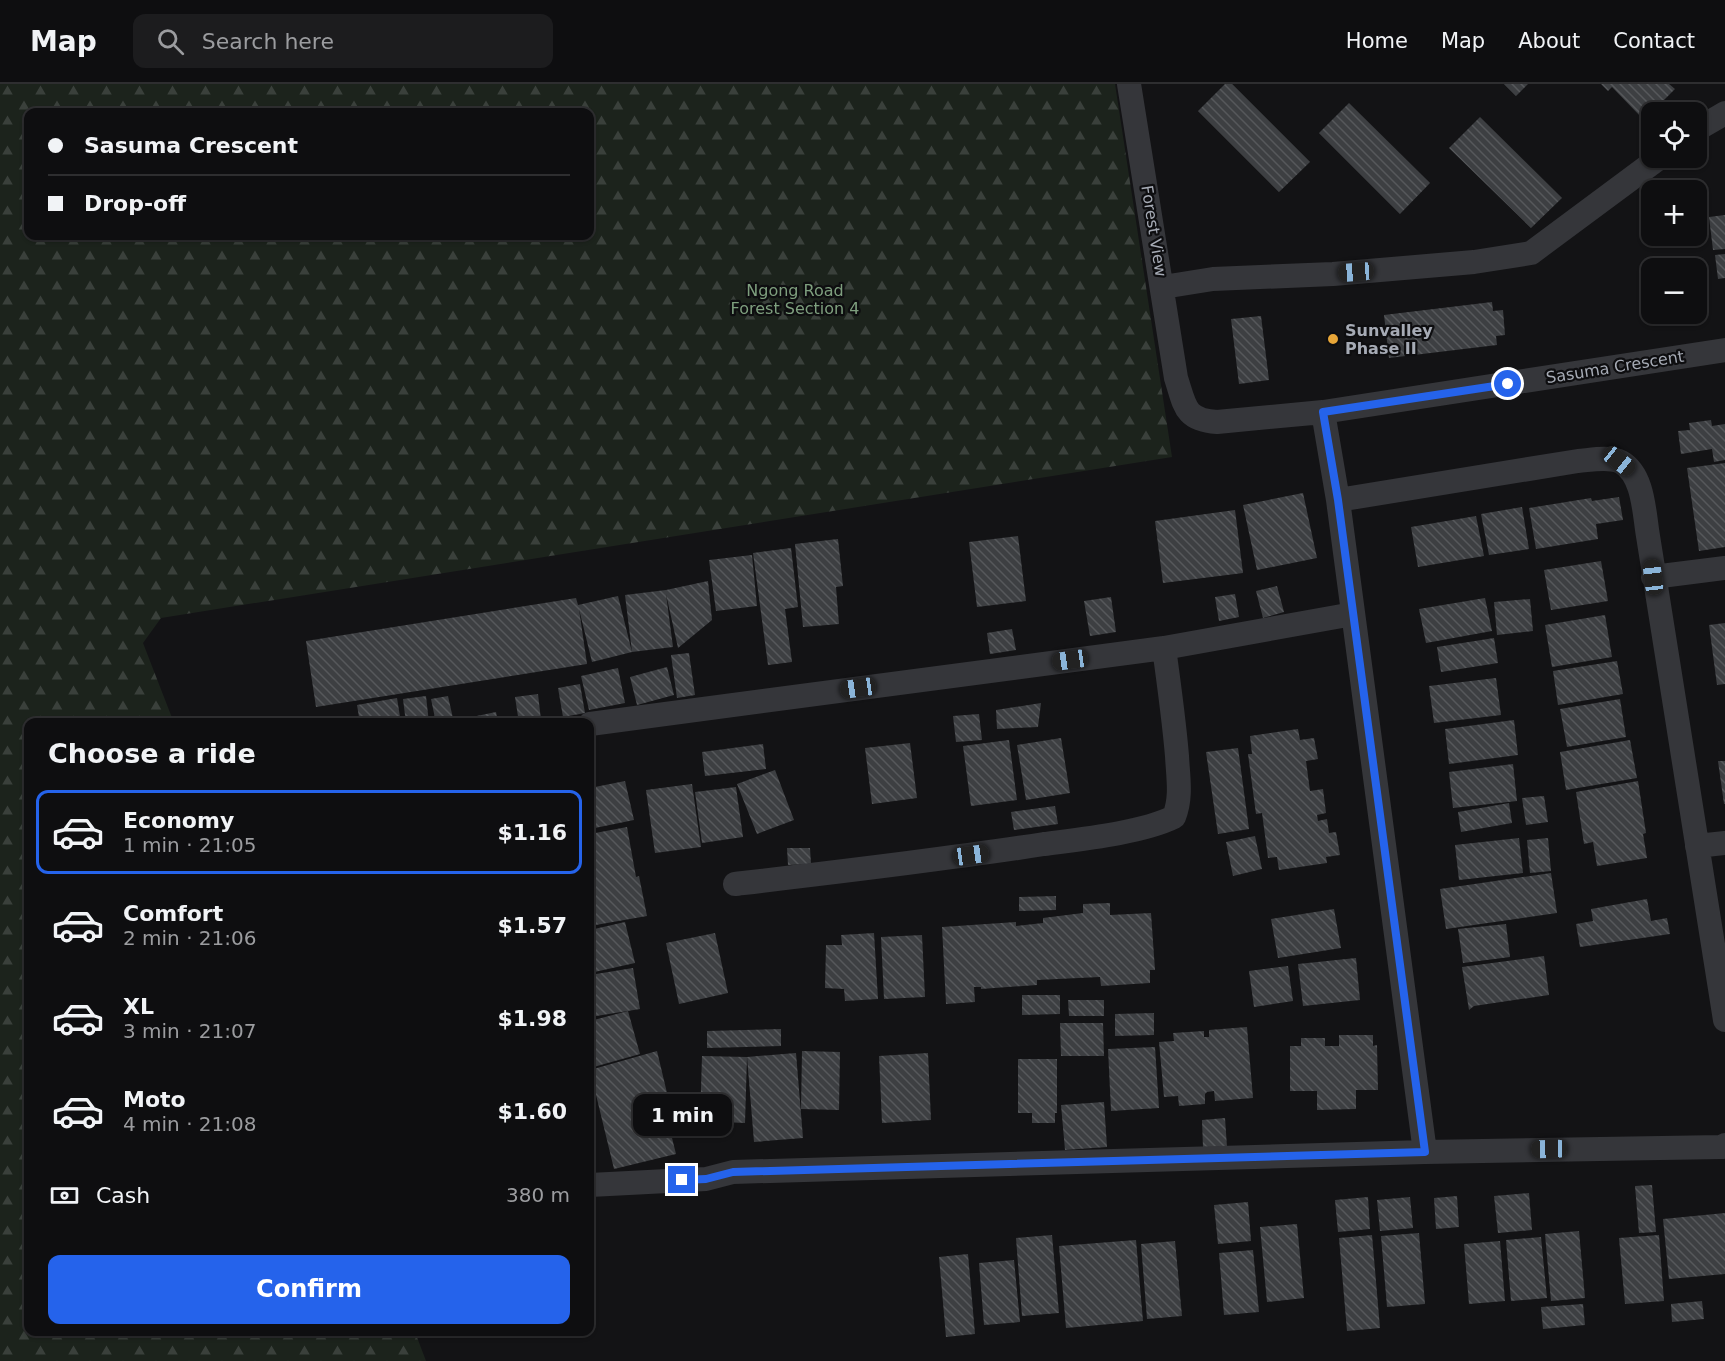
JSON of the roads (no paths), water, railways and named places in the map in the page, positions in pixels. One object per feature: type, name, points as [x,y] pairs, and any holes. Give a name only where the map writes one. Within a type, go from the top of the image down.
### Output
[{"type":"street","name":"Forest View","points":[[1130,84],[1176,378]]},
{"type":"street","points":[[1707,124],[1725,113]]},
{"type":"street","points":[[1163,287],[1213,279],[1333,273],[1474,262],[1531,253],[1646,168]]},
{"type":"street","name":"Sasuma Crescent","points":[[1176,378],[1186,410],[1192,416],[1204,421],[1217,422],[1323,412],[1725,350]]},
{"type":"street","points":[[1323,412],[1338,500],[1425,1152]]},
{"type":"street","points":[[1338,500],[1578,461],[1602,459],[1619,461],[1630,470],[1639,486],[1725,1020]]},
{"type":"street","points":[[1653,577],[1725,568]]},
{"type":"street","points":[[594,723],[1164,648],[1353,614]]},
{"type":"street","points":[[735,884],[1034,846],[1161,823],[1174,816],[1179,793],[1175,727],[1164,648]]},
{"type":"street","points":[[1697,846],[1725,843]]},
{"type":"street","points":[[594,1185],[706,1179],[733,1172],[1425,1152],[1724,1146]]},
{"type":"place","name":"Sunvalley Phase II","points":[[1333,339]]},
{"type":"park label","name":"Ngong Road Forest Section 4","points":[[795,299]]}]
